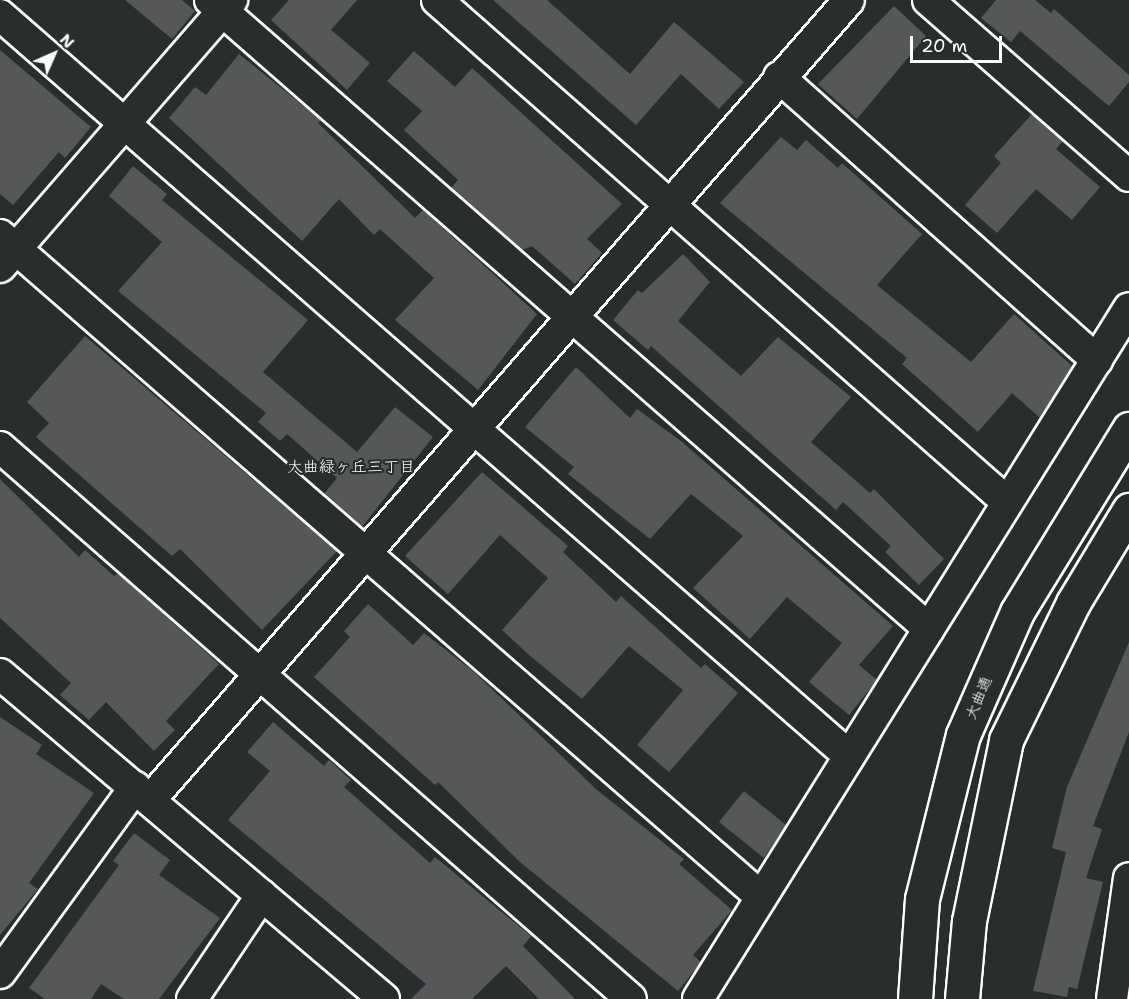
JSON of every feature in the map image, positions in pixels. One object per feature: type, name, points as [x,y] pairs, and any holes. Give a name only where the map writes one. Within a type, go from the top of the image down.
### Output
[{"type":"street","points":[[437,0],[1005,500]]},
{"type":"street","points":[[0,973],[142,793],[258,673],[849,0]]},
{"type":"street","points":[[928,0],[1129,176]]},
{"type":"street","points":[[761,897],[365,552],[5,250],[125,123],[222,4],[571,318],[929,629]]},
{"type":"street","points":[[0,15],[849,756]]},
{"type":"street","points":[[779,77],[1097,360]]},
{"type":"street","points":[[698,999],[929,629],[1005,500],[1129,308]]},
{"type":"street","name":"大曲通","points":[[915,999],[922,899],[963,735],[1017,612],[1129,429]]},
{"type":"street","points":[[0,447],[631,999]]},
{"type":"street","points":[[962,999],[969,921],[1006,740],[1073,603],[1129,510]]},
{"type":"street","points":[[0,675],[384,999]]},
{"type":"street","points":[[1112,999],[1129,878]]},
{"type":"street","points":[[192,999],[262,895]]},
{"type":"building","points":[[125,0],[182,0],[195,11],[172,39]]},
{"type":"building","points":[[289,0],[357,0],[331,30],[370,63],[347,90],[271,20]]},
{"type":"building","points":[[493,0],[547,0],[630,74],[674,22],[744,82],[719,109],[681,74],[636,125]]},
{"type":"building","points":[[996,0],[1035,0],[1051,13],[1054,9],[1129,75],[1129,82],[1109,106],[1020,31],[1011,42],[981,18]]},
{"type":"building","points":[[894,6],[926,36],[857,119],[818,84]]},
{"type":"building","points":[[0,50],[91,127],[65,158],[59,152],[13,205],[0,194]]},
{"type":"building","points":[[414,51],[455,87],[472,68],[622,204],[587,239],[602,253],[575,284],[532,246],[522,250],[451,188],[458,180],[404,130],[422,111],[387,81]]},
{"type":"building","points":[[239,54],[321,120],[318,123],[415,218],[423,210],[537,314],[478,390],[395,320],[434,278],[380,229],[374,235],[339,199],[302,241],[169,118],[195,87],[206,95]]},
{"type":"building","points":[[1032,114],[1063,141],[1056,149],[1100,187],[1072,220],[1036,189],[997,233],[965,205],[1001,163],[994,156]]},
{"type":"building","points":[[781,137],[797,150],[806,140],[838,168],[842,163],[922,234],[877,285],[971,362],[1014,314],[1072,366],[1040,418],[1012,393],[978,432],[902,364],[907,358],[720,203]]},
{"type":"building","points":[[133,166],[167,194],[162,200],[308,320],[263,372],[357,452],[395,407],[433,437],[362,527],[324,494],[337,478],[287,434],[280,441],[258,422],[266,413],[118,291],[162,242],[109,196]]},
{"type":"building","points":[[683,254],[710,282],[678,321],[741,376],[778,337],[851,397],[811,442],[870,493],[874,489],[944,559],[919,585],[885,552],[891,546],[843,502],[836,510],[651,346],[648,350],[613,320],[638,290],[642,293]]},
{"type":"building","points":[[85,336],[337,551],[262,630],[180,549],[172,556],[36,437],[49,423],[27,402]]},
{"type":"building","points":[[576,367],[630,418],[637,409],[681,441],[893,626],[859,665],[877,680],[849,715],[809,682],[842,643],[787,597],[750,639],[693,588],[743,536],[691,494],[650,539],[568,474],[574,467],[525,427]]},
{"type":"building","points":[[482,472],[568,546],[563,552],[616,602],[621,596],[701,668],[705,664],[738,693],[669,772],[637,745],[683,690],[629,646],[582,699],[528,654],[502,630],[548,578],[500,535],[448,594],[405,556]]},
{"type":"building","points":[[0,479],[79,557],[85,550],[114,576],[118,573],[219,664],[166,721],[175,730],[154,751],[106,702],[89,720],[60,695],[71,683],[0,618]]},
{"type":"building","points":[[368,604],[413,645],[424,633],[473,671],[597,790],[684,859],[679,864],[732,910],[693,955],[701,962],[678,991],[520,862],[438,782],[435,785],[314,677],[350,637],[344,631]]},
{"type":"building","points":[[1129,642],[1129,732],[1093,826],[1102,829],[1086,878],[1103,882],[1077,989],[1069,987],[1067,997],[1033,991],[1066,852],[1052,848],[1067,787]]},
{"type":"building","points":[[0,717],[42,745],[36,754],[94,793],[29,883],[38,889],[0,935]]},
{"type":"building","points":[[273,722],[324,766],[329,760],[351,780],[344,787],[430,863],[435,857],[531,936],[523,946],[575,999],[539,999],[506,966],[472,999],[411,999],[426,984],[228,820],[270,771],[247,752]]},
{"type":"building","points":[[744,791],[786,825],[764,858],[719,822]]},
{"type":"building","points":[[134,833],[170,860],[159,875],[220,918],[159,999],[124,999],[101,984],[91,999],[45,999],[29,988],[119,865],[113,861]]},
{"type":"district","name":"大曲緑ヶ丘三丁目","points":[[351,467]]}]
